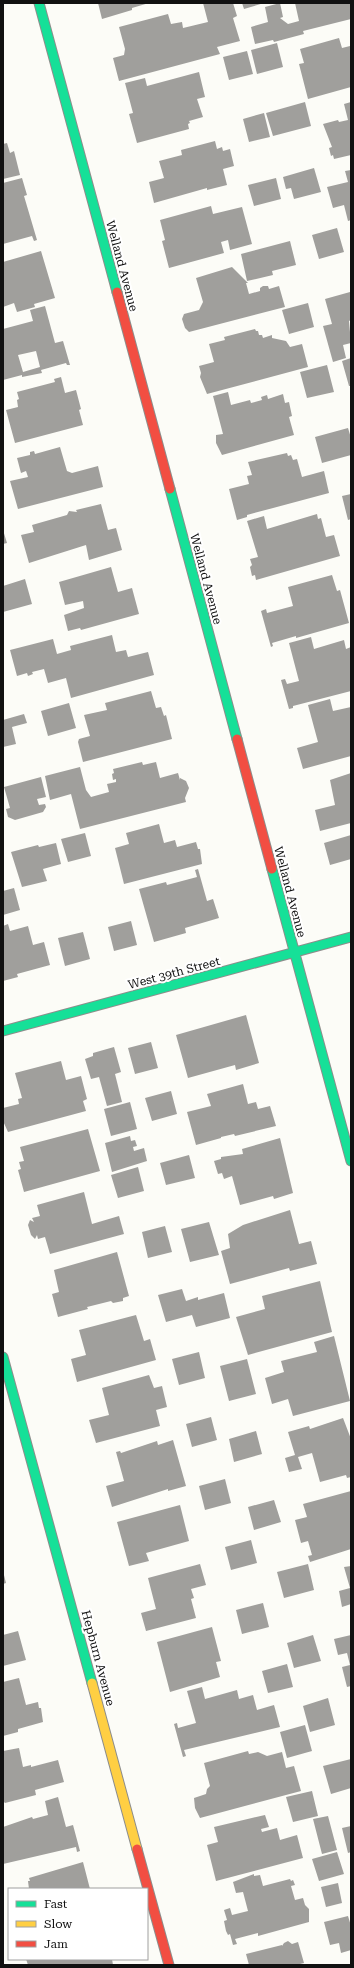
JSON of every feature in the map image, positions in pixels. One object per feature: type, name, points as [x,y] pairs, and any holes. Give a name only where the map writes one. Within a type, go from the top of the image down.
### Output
[{"type":"street","name":"Welland Avenue","points":[[39,3],[351,1161]]},
{"type":"street","name":"West 39th Street","points":[[3,1031],[351,937]]},
{"type":"street","name":"Hepburn Avenue","points":[[3,1357],[148,1888]]},
{"type":"street","name":"Hepburn Avenue","points":[[148,1888],[169,1965]]},
{"type":"building","points":[[98,3],[149,3],[102,19]]},
{"type":"building","points":[[203,3],[233,3],[237,16],[233,18],[240,41],[217,47],[220,54],[119,81],[113,58],[124,55],[125,49],[119,27],[168,14],[171,24],[182,22],[183,28],[208,22]]},
{"type":"building","points":[[242,3],[264,3],[244,9]]},
{"type":"building","points":[[280,3],[283,17],[280,18],[288,24],[299,21],[295,3],[351,3],[351,19],[303,31],[304,34],[274,42],[273,40],[255,44],[251,27],[268,22],[265,7]]},
{"type":"building","points":[[339,38],[342,48],[350,46],[351,87],[308,99],[299,64],[304,63],[300,49]]},
{"type":"building","points":[[277,43],[283,67],[257,74],[251,50]]},
{"type":"building","points":[[247,51],[253,74],[229,80],[223,57]]},
{"type":"building","points":[[199,72],[205,97],[197,99],[203,117],[189,121],[189,129],[137,143],[129,114],[133,113],[125,83],[145,78],[147,86]]},
{"type":"building","points":[[305,102],[311,126],[273,136],[266,113]]},
{"type":"building","points":[[351,102],[351,155],[334,159],[333,155],[331,156],[329,148],[332,147],[323,124],[338,120],[339,122],[348,120],[344,104]]},
{"type":"building","points":[[264,113],[270,137],[249,142],[243,119]]},
{"type":"building","points":[[215,141],[217,149],[222,147],[223,151],[230,149],[234,166],[223,169],[227,185],[207,190],[207,188],[154,203],[149,182],[164,178],[159,161],[182,155],[181,150]]},
{"type":"building","points":[[7,143],[10,153],[14,151],[20,175],[3,179],[3,144]]},
{"type":"building","points":[[314,168],[321,192],[294,199],[291,188],[286,189],[283,177]]},
{"type":"building","points":[[351,170],[351,220],[348,221],[344,205],[333,208],[327,187],[348,182],[345,171]]},
{"type":"building","points":[[22,178],[27,195],[24,196],[37,240],[34,241],[32,236],[3,244],[3,183]]},
{"type":"building","points":[[276,178],[281,199],[254,206],[248,185]]},
{"type":"building","points":[[211,206],[213,214],[242,207],[252,244],[230,250],[228,240],[221,242],[224,253],[169,268],[162,241],[165,240],[160,220]]},
{"type":"building","points":[[337,228],[344,252],[319,259],[312,235]]},
{"type":"building","points":[[290,241],[296,265],[272,271],[273,275],[247,281],[241,254]]},
{"type":"building","points":[[41,251],[55,298],[34,304],[35,307],[17,312],[14,303],[3,307],[3,262]]},
{"type":"building","points":[[232,267],[248,283],[246,283],[249,294],[260,291],[260,288],[263,286],[268,286],[269,289],[279,286],[285,307],[189,332],[185,328],[182,319],[184,314],[199,310],[203,302],[196,278]]},
{"type":"building","points":[[350,292],[351,320],[349,321],[351,343],[343,345],[346,358],[333,362],[323,326],[332,324],[325,299]]},
{"type":"building","points":[[308,303],[314,327],[289,334],[282,310]]},
{"type":"building","points":[[45,306],[55,343],[63,341],[70,365],[67,365],[66,363],[41,370],[42,373],[22,377],[22,375],[3,380],[3,329],[33,321],[30,310]],"holes":[[[36,351],[40,367],[23,372],[18,355]]]},
{"type":"building","points":[[255,329],[258,331],[259,335],[262,335],[263,338],[272,335],[272,338],[286,341],[290,347],[302,344],[308,367],[207,394],[200,377],[201,373],[199,366],[214,362],[209,344],[225,340],[224,337]]},
{"type":"building","points":[[351,358],[351,386],[349,386],[342,361]]},
{"type":"building","points":[[327,365],[334,392],[307,398],[300,372]]},
{"type":"building","points":[[61,377],[65,393],[76,390],[83,425],[15,443],[6,410],[18,407],[17,400],[19,399],[17,392],[55,382],[54,379]]},
{"type":"building","points":[[228,392],[231,405],[250,400],[251,403],[262,400],[261,397],[267,395],[268,399],[283,394],[285,403],[289,402],[292,416],[289,417],[294,435],[222,455],[216,443],[216,435],[223,434],[213,396]]},
{"type":"building","points":[[348,428],[351,438],[351,455],[322,463],[315,437]]},
{"type":"building","points":[[60,447],[67,471],[72,473],[98,466],[103,487],[18,509],[10,481],[28,477],[26,471],[21,473],[17,458],[30,455],[30,452],[34,451],[35,454]]},
{"type":"building","points":[[287,453],[288,456],[291,455],[293,460],[297,459],[302,477],[324,471],[329,493],[247,515],[247,517],[237,520],[229,489],[249,484],[247,476],[252,475],[248,462]]},
{"type":"building","points":[[351,494],[351,519],[348,520],[342,496]]},
{"type":"building","points":[[101,504],[108,530],[116,528],[122,550],[89,560],[86,545],[29,563],[21,535],[34,532],[32,525],[67,515],[69,511],[77,512],[76,510]]},
{"type":"building","points":[[317,514],[318,519],[321,518],[326,537],[334,535],[340,556],[256,580],[255,575],[252,576],[250,567],[252,565],[250,559],[258,557],[247,521],[264,516],[267,529]]},
{"type":"building","points":[[3,530],[7,543],[3,544]]},
{"type":"building","points":[[111,567],[118,592],[132,588],[139,614],[81,630],[80,628],[68,631],[64,615],[84,608],[83,601],[65,605],[59,582]]},
{"type":"building","points":[[332,575],[337,591],[340,590],[349,623],[272,643],[273,646],[271,647],[261,611],[266,609],[267,613],[293,606],[288,587]]},
{"type":"building","points":[[25,579],[32,604],[3,612],[3,586]]},
{"type":"building","points":[[112,635],[116,652],[126,650],[128,657],[148,652],[154,675],[71,698],[66,678],[48,683],[44,669],[32,672],[33,674],[28,676],[27,673],[17,676],[10,650],[53,639],[57,654],[71,650],[70,646]]},
{"type":"building","points":[[311,637],[314,649],[344,640],[346,649],[351,647],[351,691],[293,706],[293,708],[289,709],[281,680],[285,679],[287,684],[299,681],[289,643]]},
{"type":"building","points":[[151,691],[156,708],[161,707],[164,716],[166,715],[172,739],[83,762],[78,742],[79,739],[90,736],[84,715],[107,710],[105,703]]},
{"type":"building","points":[[330,699],[333,711],[351,707],[351,756],[303,769],[297,748],[318,742],[308,705]]},
{"type":"building","points":[[69,703],[76,728],[48,736],[41,711]]},
{"type":"building","points":[[24,714],[27,723],[12,727],[16,744],[3,747],[3,720]]},
{"type":"building","points":[[142,762],[143,765],[156,762],[160,778],[178,773],[180,780],[180,778],[186,781],[189,788],[185,798],[186,802],[80,829],[71,794],[50,800],[45,776],[80,767],[86,790],[91,797],[109,792],[107,784],[116,782],[116,779],[113,780],[113,769]]},
{"type":"building","points":[[351,773],[351,823],[320,831],[315,810],[335,805],[330,780]]},
{"type":"building","points":[[41,777],[46,797],[37,799],[39,805],[45,804],[46,807],[43,812],[15,820],[8,817],[6,809],[10,808],[4,787]]},
{"type":"building","points":[[159,824],[164,843],[175,840],[177,847],[196,842],[198,849],[200,849],[202,864],[124,884],[115,848],[129,844],[126,833]]},
{"type":"building","points":[[85,833],[91,856],[68,862],[61,839]]},
{"type":"building","points":[[351,835],[351,859],[330,865],[324,843]]},
{"type":"building","points":[[56,843],[61,864],[43,869],[47,881],[22,887],[11,852],[38,845],[39,847]]},
{"type":"building","points":[[198,869],[207,901],[213,899],[219,918],[185,928],[186,933],[154,942],[139,889],[166,882],[167,885],[197,877],[195,870]]},
{"type":"building","points":[[14,888],[20,910],[3,915],[3,891]]},
{"type":"building","points":[[131,921],[137,945],[114,951],[108,927]]},
{"type":"building","points":[[8,924],[10,931],[28,926],[33,945],[44,942],[50,965],[17,974],[18,977],[3,981],[3,926]]},
{"type":"building","points":[[83,932],[90,959],[65,966],[58,938]]},
{"type":"building","points":[[246,1015],[259,1063],[236,1070],[235,1065],[188,1078],[176,1035]]},
{"type":"building","points":[[151,1042],[158,1068],[135,1074],[128,1048]]},
{"type":"building","points":[[114,1047],[121,1072],[115,1074],[122,1102],[107,1106],[99,1077],[91,1079],[85,1059],[93,1056],[93,1053]]},
{"type":"building","points":[[61,1061],[66,1080],[81,1076],[87,1099],[83,1101],[86,1111],[8,1132],[3,1121],[3,1108],[19,1104],[18,1099],[22,1098],[15,1073]]},
{"type":"building","points":[[243,1084],[248,1104],[256,1102],[258,1109],[270,1106],[276,1126],[235,1136],[234,1134],[221,1137],[196,1145],[187,1112],[211,1106],[207,1094]]},
{"type":"building","points":[[171,1091],[177,1114],[152,1121],[145,1098]]},
{"type":"building","points":[[130,1102],[137,1129],[111,1136],[104,1109]]},
{"type":"building","points":[[88,1129],[100,1171],[24,1192],[18,1170],[21,1169],[19,1162],[24,1161],[20,1147]]},
{"type":"building","points":[[130,1136],[131,1141],[135,1140],[137,1146],[133,1147],[134,1151],[144,1148],[147,1161],[112,1172],[105,1143]]},
{"type":"building","points":[[280,1138],[293,1193],[274,1199],[273,1196],[240,1205],[232,1176],[224,1179],[222,1173],[218,1174],[214,1161],[221,1159],[221,1157],[243,1154],[242,1149]]},
{"type":"building","points":[[189,1155],[195,1178],[166,1185],[160,1163]]},
{"type":"building","points":[[138,1167],[144,1191],[118,1198],[111,1175]]},
{"type":"building","points":[[84,1192],[92,1224],[119,1216],[124,1234],[50,1254],[45,1237],[38,1239],[37,1235],[35,1239],[31,1235],[28,1225],[30,1220],[34,1222],[32,1218],[40,1216],[37,1205]]},
{"type":"building","points":[[290,1210],[299,1244],[311,1241],[317,1264],[290,1271],[289,1268],[230,1284],[221,1251],[230,1248],[228,1234],[243,1225]]},
{"type":"building","points":[[209,1222],[219,1255],[190,1262],[181,1229]]},
{"type":"building","points":[[165,1226],[172,1252],[148,1258],[142,1232]]},
{"type":"building","points":[[117,1252],[129,1296],[123,1298],[123,1301],[113,1303],[111,1301],[58,1317],[52,1294],[59,1292],[54,1270]]},
{"type":"building","points":[[320,1281],[332,1332],[248,1355],[236,1317],[265,1309],[262,1296]]},
{"type":"building","points":[[182,1289],[186,1301],[198,1297],[198,1300],[224,1293],[230,1318],[196,1327],[192,1315],[166,1322],[158,1295]]},
{"type":"building","points":[[136,1315],[144,1341],[150,1339],[156,1360],[77,1382],[71,1359],[86,1355],[79,1330]]},
{"type":"building","points":[[334,1336],[350,1401],[293,1416],[288,1399],[272,1404],[265,1378],[284,1372],[281,1361],[317,1352],[314,1342]]},
{"type":"building","points":[[199,1352],[205,1378],[179,1385],[172,1359]]},
{"type":"building","points":[[247,1359],[256,1394],[229,1401],[220,1366]]},
{"type":"building","points":[[149,1375],[154,1388],[162,1386],[167,1407],[156,1410],[160,1426],[96,1443],[89,1420],[109,1415],[102,1388]]},
{"type":"building","points":[[211,1417],[217,1440],[192,1447],[186,1424]]},
{"type":"building","points":[[343,1418],[351,1439],[351,1477],[347,1478],[346,1475],[320,1482],[312,1453],[298,1457],[302,1469],[289,1472],[285,1458],[295,1455],[288,1432],[309,1426],[310,1429]]},
{"type":"building","points":[[256,1431],[262,1454],[234,1462],[229,1439]]},
{"type":"building","points":[[173,1440],[186,1486],[168,1491],[168,1489],[112,1507],[106,1486],[124,1481],[116,1452],[120,1451],[121,1453],[157,1441],[158,1445]]},
{"type":"building","points":[[225,1479],[231,1503],[205,1510],[199,1486]]},
{"type":"building","points":[[351,1491],[351,1549],[310,1562],[308,1556],[312,1555],[308,1541],[301,1543],[295,1520],[307,1517],[303,1504]]},
{"type":"building","points":[[274,1500],[281,1522],[254,1530],[248,1507]]},
{"type":"building","points":[[180,1505],[189,1541],[146,1553],[149,1561],[129,1566],[117,1522]]},
{"type":"building","points":[[251,1540],[257,1563],[231,1570],[225,1547]]},
{"type":"building","points":[[200,1564],[206,1585],[191,1589],[194,1598],[191,1599],[196,1618],[146,1631],[141,1613],[156,1609],[148,1578]]},
{"type":"building","points":[[308,1564],[314,1590],[284,1598],[277,1572]]},
{"type":"building","points":[[351,1566],[351,1604],[342,1607],[339,1591],[350,1588],[344,1567]]},
{"type":"building","points":[[3,1571],[6,1583],[3,1584]]},
{"type":"building","points":[[263,1603],[269,1627],[242,1634],[236,1610]]},
{"type":"building","points":[[212,1627],[221,1661],[216,1662],[220,1677],[170,1692],[157,1642]]},
{"type":"building","points":[[18,1631],[26,1660],[3,1666],[3,1635]]},
{"type":"building","points":[[313,1635],[321,1661],[294,1668],[287,1643]]},
{"type":"building","points":[[351,1635],[351,1686],[347,1687],[342,1667],[350,1665],[347,1653],[338,1655],[334,1639]]},
{"type":"building","points":[[287,1664],[293,1687],[268,1693],[262,1671]]},
{"type":"building","points":[[19,1678],[26,1705],[38,1702],[39,1708],[41,1708],[43,1722],[18,1729],[18,1732],[3,1736],[3,1682]]},
{"type":"building","points":[[202,1687],[205,1699],[237,1690],[239,1699],[253,1695],[257,1710],[274,1705],[280,1727],[184,1750],[186,1756],[183,1757],[174,1724],[177,1723],[178,1728],[196,1723],[187,1691]]},
{"type":"building","points":[[328,1698],[335,1725],[310,1732],[303,1706]]},
{"type":"building","points":[[305,1725],[312,1751],[287,1758],[280,1732]]},
{"type":"building","points":[[19,1748],[23,1767],[31,1765],[31,1767],[58,1760],[64,1782],[35,1790],[36,1795],[5,1803],[3,1801],[3,1751]]},
{"type":"building","points":[[248,1751],[249,1754],[258,1752],[267,1756],[282,1752],[286,1768],[294,1766],[301,1791],[200,1818],[195,1808],[194,1798],[206,1794],[207,1789],[210,1786],[204,1763]]},
{"type":"building","points":[[351,1759],[351,1788],[331,1794],[323,1766]]},
{"type":"building","points":[[312,1791],[318,1816],[293,1822],[286,1797]]},
{"type":"building","points":[[58,1797],[66,1827],[73,1825],[80,1851],[77,1852],[76,1847],[3,1864],[3,1827],[32,1817],[33,1819],[48,1815],[45,1801]]},
{"type":"building","points":[[265,1815],[269,1827],[261,1829],[262,1832],[277,1828],[280,1840],[297,1835],[303,1858],[216,1881],[207,1845],[218,1842],[214,1827]]},
{"type":"building","points":[[328,1816],[337,1850],[322,1854],[313,1819]]},
{"type":"building","points":[[351,1826],[351,1852],[348,1853],[342,1828]]},
{"type":"building","points":[[337,1852],[344,1874],[319,1881],[312,1859]]},
{"type":"building","points":[[83,1862],[90,1888],[29,1888],[29,1878]]},
{"type":"building","points":[[254,1874],[254,1876],[260,1875],[263,1886],[290,1879],[291,1881],[293,1880],[295,1885],[291,1886],[295,1900],[303,1898],[305,1905],[309,1909],[309,1922],[258,1936],[258,1933],[235,1939],[237,1944],[233,1945],[230,1934],[228,1935],[226,1931],[224,1921],[227,1920],[224,1910],[230,1908],[232,1915],[248,1911],[243,1892],[236,1893],[233,1882]]},
{"type":"building","points":[[338,1883],[342,1903],[326,1907],[321,1887]]},
{"type":"building","points":[[348,1916],[351,1926],[351,1950],[341,1953],[339,1943],[330,1945],[324,1922]]},
{"type":"building","points":[[288,1941],[292,1944],[298,1942],[304,1963],[296,1965],[249,1965],[246,1954],[282,1946]]},
{"type":"building","points":[[26,1960],[112,1960],[113,1965],[28,1965]]},
{"type":"traffic: fast","points":[[39,3],[117,292]]},
{"type":"traffic: fast","points":[[170,489],[237,739]]},
{"type":"traffic: fast","points":[[272,869],[351,1161]]},
{"type":"traffic: fast","points":[[3,1031],[351,937]]},
{"type":"traffic: fast","points":[[3,1357],[92,1683]]},
{"type":"traffic: slow","points":[[92,1683],[137,1849]]},
{"type":"traffic: jam","points":[[117,292],[170,489]]},
{"type":"traffic: jam","points":[[237,739],[272,869]]},
{"type":"traffic: jam","points":[[137,1849],[148,1888]]},
{"type":"traffic: jam","points":[[148,1889],[169,1965]]}]
